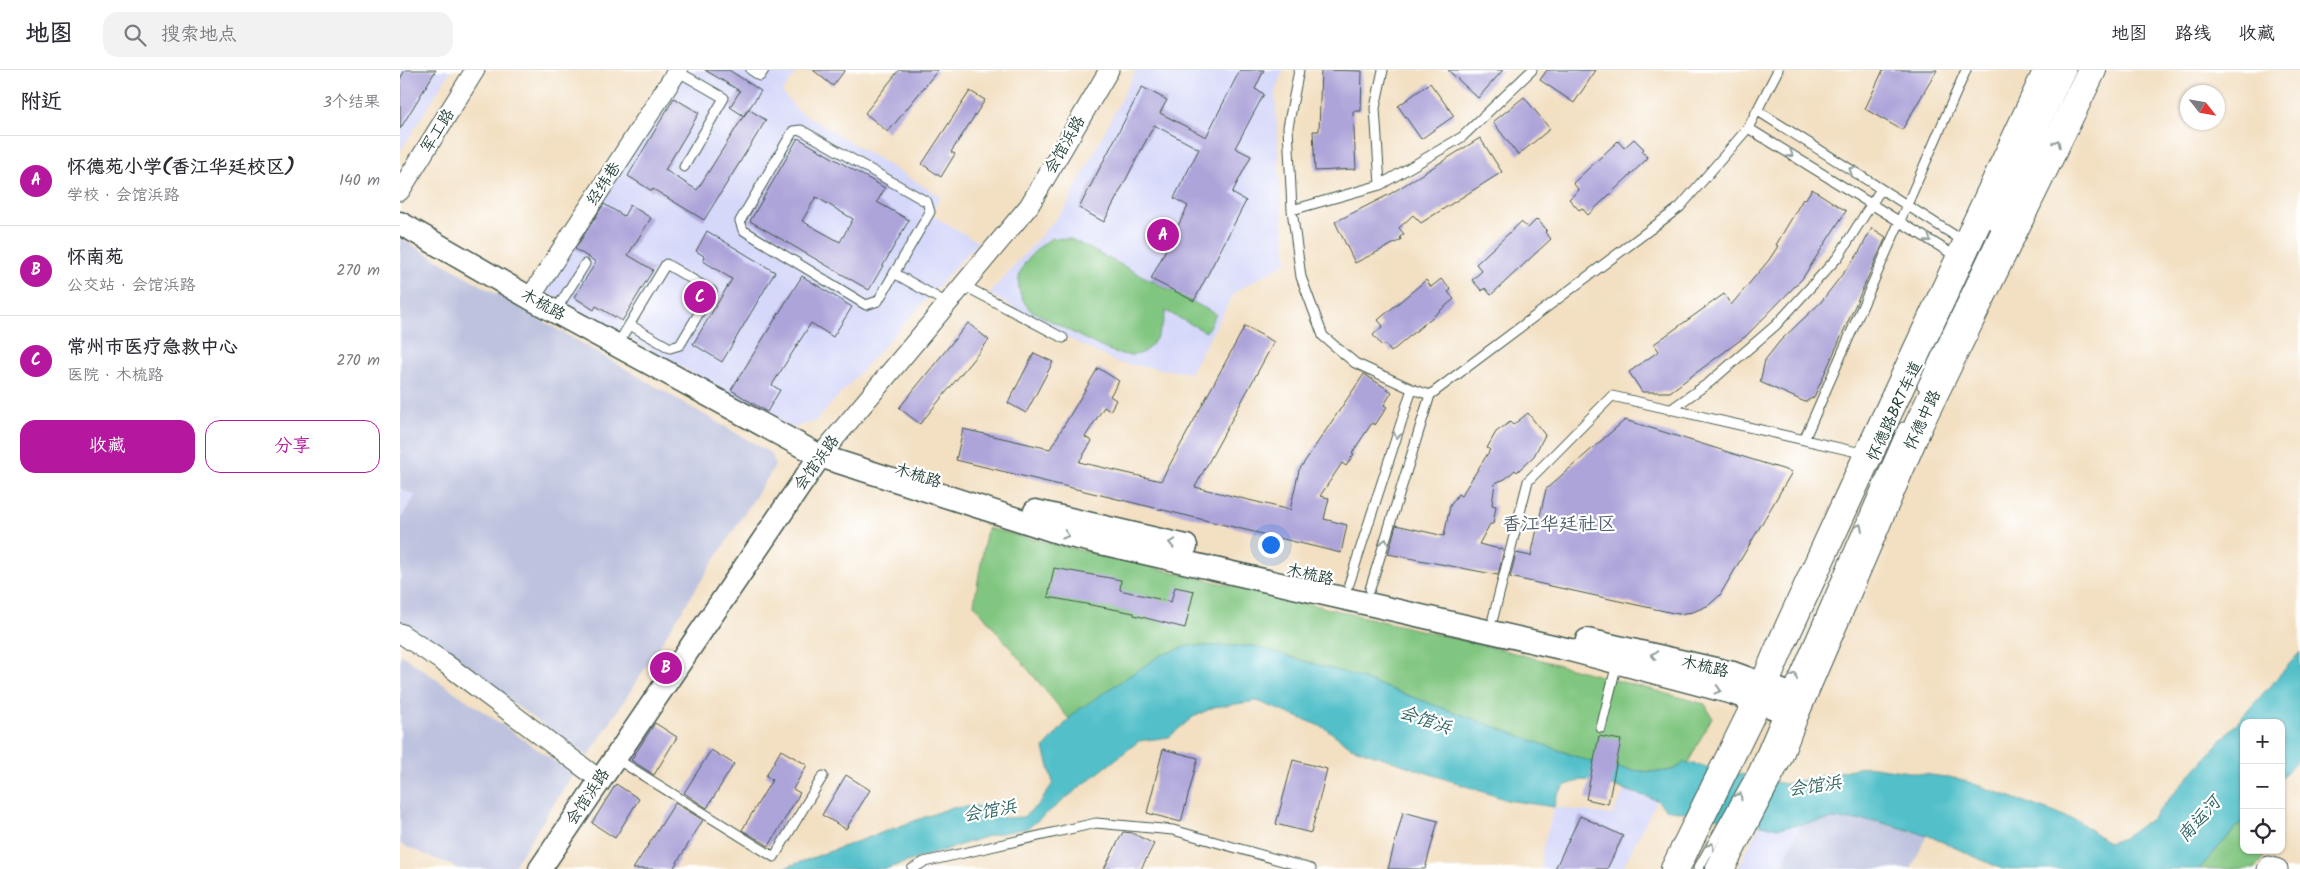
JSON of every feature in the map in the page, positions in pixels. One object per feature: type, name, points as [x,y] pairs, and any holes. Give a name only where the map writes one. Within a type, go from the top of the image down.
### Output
[{"type":"main road","name":"怀德中路","points":[[1722,823],[1761,772],[1778,757],[1777,699],[1780,648],[1868,454],[2048,70]]},
{"type":"main road","name":"怀德中路","points":[[1722,823],[1726,764],[1777,699],[1919,424],[2092,70]]},
{"type":"main road","points":[[1686,861],[1722,823]]},
{"type":"main road","points":[[1720,869],[1722,823]]},
{"type":"street","name":"军工路","points":[[400,191],[475,70]]},
{"type":"street","name":"会馆浜路","points":[[540,869],[820,456],[1029,206],[1109,70]]},
{"type":"street","name":"经纬巷","points":[[530,298],[677,71]]},
{"type":"street","name":"木梳路","points":[[400,223],[555,312],[820,456],[1070,536],[1338,596],[1729,692],[1777,699]]},
{"type":"street","name":"木梳路","points":[[820,456],[852,455],[1018,507],[1733,673],[1777,699]]},
{"type":"street","points":[[400,633],[442,661],[600,780]]},
{"type":"lane","points":[[751,70],[760,76],[764,70]]},
{"type":"lane","points":[[1299,70],[1288,127],[1292,210],[1301,277],[1323,336],[1355,363],[1412,389],[1430,395]]},
{"type":"lane","points":[[1380,185],[1375,108],[1383,70]]},
{"type":"lane","points":[[1292,210],[1380,185],[1462,137],[1532,70]]},
{"type":"lane","points":[[1360,586],[1430,395],[1680,207],[1748,128],[1778,70]]},
{"type":"lane","points":[[1804,440],[1966,70]]},
{"type":"lane","name":"怀德路BRT车道","points":[[2063,70],[1914,396],[2071,70]]},
{"type":"lane","points":[[677,71],[724,98],[684,167]]},
{"type":"lane","points":[[1758,111],[1907,205],[1964,251]]},
{"type":"lane","points":[[1748,128],[1900,222],[1964,251]]},
{"type":"lane","points":[[801,130],[927,202],[930,212],[894,273],[878,301],[866,304],[743,230],[740,221],[793,131],[801,130]]},
{"type":"lane","points":[[1670,410],[1710,382],[1776,325],[1838,257],[1881,189]]},
{"type":"lane","points":[[555,312],[585,264]]},
{"type":"lane","points":[[617,345],[666,264],[712,291],[680,345],[670,348],[630,325]]},
{"type":"lane","points":[[894,273],[948,303]]},
{"type":"lane","points":[[963,284],[1063,338]]},
{"type":"lane","points":[[1360,586],[1412,389]]},
{"type":"lane","points":[[1493,618],[1528,481],[1612,396],[1868,454]]},
{"type":"lane","name":"怀德路BRT车道","points":[[1777,699],[1908,416]]},
{"type":"lane","name":"怀德路BRT车道","points":[[1844,537],[1899,420]]},
{"type":"lane","points":[[1601,728],[1617,663]]},
{"type":"lane","points":[[615,758],[774,857],[823,776]]},
{"type":"lane","points":[[912,869],[924,862],[1096,823],[1173,830],[1311,869]]},
{"type":"lane","points":[[1698,869],[1722,823]]},
{"type":"lane","points":[[1686,861],[1688,869]]},
{"type":"shaded area","points":[[400,70],[451,70],[400,152]]},
{"type":"shaded area","points":[[683,70],[799,70],[782,92],[797,110],[940,196],[932,215],[978,242],[816,421],[792,428],[542,291]]},
{"type":"shaded area","points":[[1136,70],[1283,70],[1275,93],[1281,201],[1287,262],[1235,292],[1190,373],[1118,363],[989,294],[1066,207]]},
{"type":"shaded area","points":[[400,238],[772,454],[775,466],[588,757],[400,622],[400,519],[415,496],[400,488]]},
{"type":"shaded area","points":[[400,488],[415,496],[400,519]]},
{"type":"shaded area","points":[[400,654],[573,774],[512,869],[460,869],[400,844]]},
{"type":"shaded area","points":[[1625,790],[1657,800],[1622,869],[1542,869],[1541,856],[1554,807],[1612,815]]},
{"type":"shaded area","points":[[1833,819],[1876,821],[1927,835],[1911,869],[1780,869],[1801,824]]},
{"type":"shaded area","points":[[1760,824],[1779,828],[1801,824],[1780,869],[1738,869]]},
{"type":"green space","points":[[1052,238],[1071,239],[1216,314],[1206,332],[1166,311],[1160,330],[1153,343],[1144,351],[1134,355],[1110,351],[1096,345],[1030,310],[1023,299],[1019,289],[1019,279],[1022,270],[1034,252]]},
{"type":"green space","points":[[987,528],[1496,648],[1705,704],[1712,717],[1688,763],[1684,762],[1678,768],[1668,771],[1630,770],[1597,764],[1352,675],[1253,646],[1188,646],[1075,712],[1069,719],[974,604]]},
{"type":"green space","points":[[2240,823],[2240,854],[2266,854],[2255,869],[2199,869]]},
{"type":"water","points":[[1188,646],[1253,646],[1352,675],[1597,764],[1617,768],[1656,772],[1668,771],[1678,768],[1684,762],[1785,784],[1866,766],[1960,779],[2078,821],[2109,843],[2123,838],[2152,818],[2240,719],[2240,823],[2199,869],[2002,869],[1927,835],[1876,821],[1833,819],[1779,828],[1665,809],[1657,800],[1597,781],[1582,780],[1566,785],[1557,795],[1554,807],[1507,800],[1351,747],[1325,728],[1257,701],[1214,707],[1193,717],[1169,737],[1139,741],[1028,828],[991,835],[885,869],[781,869],[950,808],[976,806],[1004,818],[1023,817],[1040,803],[1053,783],[1044,748],[1075,712],[1159,656]]},
{"type":"water","points":[[2300,652],[2300,757],[2285,774],[2285,719],[2240,719]]},
{"type":"building","points":[[405,70],[436,70],[400,129],[400,79]]},
{"type":"building","points":[[705,70],[729,70],[761,91],[744,116],[730,107],[740,91]]},
{"type":"building","points":[[813,70],[845,70],[833,86]]},
{"type":"building","points":[[899,70],[938,70],[888,132],[865,113]]},
{"type":"building","points":[[1240,70],[1264,70],[1255,89],[1264,94],[1235,148],[1251,156],[1232,193],[1246,201],[1194,301],[1151,279],[1188,206],[1174,198],[1199,149],[1154,125],[1104,222],[1079,208],[1142,87],[1167,100],[1160,113],[1206,137]]},
{"type":"building","points":[[1321,70],[1362,71],[1361,111],[1353,111],[1356,169],[1315,171],[1313,131],[1319,131]]},
{"type":"building","points":[[1448,70],[1503,70],[1478,98]]},
{"type":"building","points":[[1547,70],[1596,70],[1574,103],[1540,80]]},
{"type":"building","points":[[1883,70],[1937,70],[1902,130],[1865,109]]},
{"type":"building","points":[[1430,83],[1454,116],[1421,139],[1398,106]]},
{"type":"building","points":[[970,91],[985,100],[951,152],[955,154],[941,177],[922,164]]},
{"type":"building","points":[[1524,97],[1550,129],[1518,155],[1493,122]]},
{"type":"building","points":[[674,98],[699,113],[665,170],[697,190],[748,109],[766,120],[704,220],[628,176]]},
{"type":"building","points":[[798,138],[885,188],[877,202],[909,220],[869,290],[750,221]],"holes":[[[816,197],[853,219],[840,242],[802,221]]]},
{"type":"building","points":[[1480,138],[1502,172],[1421,223],[1413,215],[1399,228],[1404,234],[1400,237],[1401,240],[1355,263],[1335,222],[1390,194]]},
{"type":"building","points":[[1634,139],[1644,149],[1642,151],[1648,158],[1588,215],[1582,208],[1579,210],[1569,199],[1579,190],[1573,183],[1618,141],[1624,148]]},
{"type":"building","points":[[1812,189],[1846,211],[1802,279],[1746,336],[1670,392],[1642,392],[1629,372],[1659,351],[1654,344],[1724,294],[1731,305],[1769,260],[1803,199],[1805,200]]},
{"type":"building","points":[[604,204],[624,216],[630,205],[651,218],[628,255],[653,270],[622,321],[596,306],[594,310],[574,297],[596,262],[575,249]]},
{"type":"building","points":[[1537,219],[1547,230],[1545,232],[1551,239],[1491,295],[1485,288],[1482,291],[1472,280],[1482,271],[1476,264],[1521,222],[1528,228]]},
{"type":"building","points":[[1872,228],[1886,237],[1814,397],[1805,402],[1760,382],[1765,360],[1780,341],[1821,302],[1858,254]]},
{"type":"building","points":[[707,231],[775,272],[722,362],[693,344],[732,279],[703,261],[704,256],[696,251]]},
{"type":"building","points":[[802,276],[852,307],[833,337],[811,323],[772,385],[780,390],[767,412],[731,390]]},
{"type":"building","points":[[1441,279],[1451,290],[1448,292],[1454,299],[1391,352],[1385,344],[1382,346],[1373,335],[1383,326],[1378,320],[1426,280],[1431,287]]},
{"type":"building","points":[[968,323],[989,340],[920,424],[899,408]]},
{"type":"building","points":[[1245,326],[1274,342],[1195,487],[1290,510],[1299,470],[1364,374],[1392,392],[1384,405],[1387,407],[1375,425],[1372,423],[1352,453],[1354,454],[1346,466],[1342,463],[1320,496],[1329,498],[1324,519],[1347,525],[1341,553],[956,460],[963,429],[1050,449],[1098,368],[1119,381],[1110,396],[1116,400],[1110,411],[1104,407],[1085,437],[1092,441],[1079,462],[1161,481]]},
{"type":"building","points":[[1034,353],[1053,362],[1026,413],[1008,403]]},
{"type":"building","points":[[1528,413],[1545,435],[1534,456],[1517,472],[1515,470],[1505,479],[1495,483],[1492,505],[1496,506],[1493,524],[1490,524],[1479,544],[1504,550],[1498,575],[1388,554],[1396,525],[1444,536],[1450,506],[1458,494],[1461,496],[1490,450],[1487,448],[1496,432],[1510,422],[1513,425]]},
{"type":"building","points":[[1625,420],[1792,472],[1720,595],[1709,605],[1693,612],[1678,614],[1510,577],[1516,553],[1531,556],[1546,489]]},
{"type":"building","points":[[1054,568],[1121,580],[1120,590],[1171,602],[1175,587],[1194,591],[1185,628],[1134,615],[1134,613],[1048,597]]},
{"type":"building","points":[[655,723],[677,737],[654,775],[631,760]]},
{"type":"building","points":[[1599,736],[1621,740],[1608,804],[1586,799]]},
{"type":"building","points":[[1163,749],[1198,758],[1181,822],[1147,813]]},
{"type":"building","points":[[711,750],[734,764],[707,808],[684,793]]},
{"type":"building","points":[[781,750],[807,765],[793,789],[800,793],[769,846],[742,830],[772,780],[766,776]]},
{"type":"building","points":[[1293,760],[1327,769],[1311,833],[1276,824]]},
{"type":"building","points":[[846,775],[870,790],[846,829],[822,815]]},
{"type":"building","points":[[616,784],[639,799],[615,838],[592,823]]},
{"type":"building","points":[[675,803],[703,820],[673,869],[633,869]]},
{"type":"building","points":[[1403,812],[1438,821],[1425,869],[1388,869]]},
{"type":"building","points":[[1580,816],[1623,836],[1607,869],[1555,869]]},
{"type":"building","points":[[1123,832],[1132,833],[1154,844],[1141,869],[1104,869]]},
{"type":"place","name":"怀德苑小学(香江华廷校区)","points":[[1163,235]]},
{"type":"place","name":"常州市医疗急救中心","points":[[700,297]]},
{"type":"place","name":"怀南苑","points":[[666,668]]},
{"type":"district","name":"香江华廷社区","points":[[1559,525]]},
{"type":"water label","name":"会馆浜","points":[[1425,721]]},
{"type":"water label","name":"会馆浜","points":[[1815,787]]},
{"type":"water label","name":"会馆浜","points":[[990,812]]},
{"type":"water label","name":"南运河","points":[[2200,820]]}]
